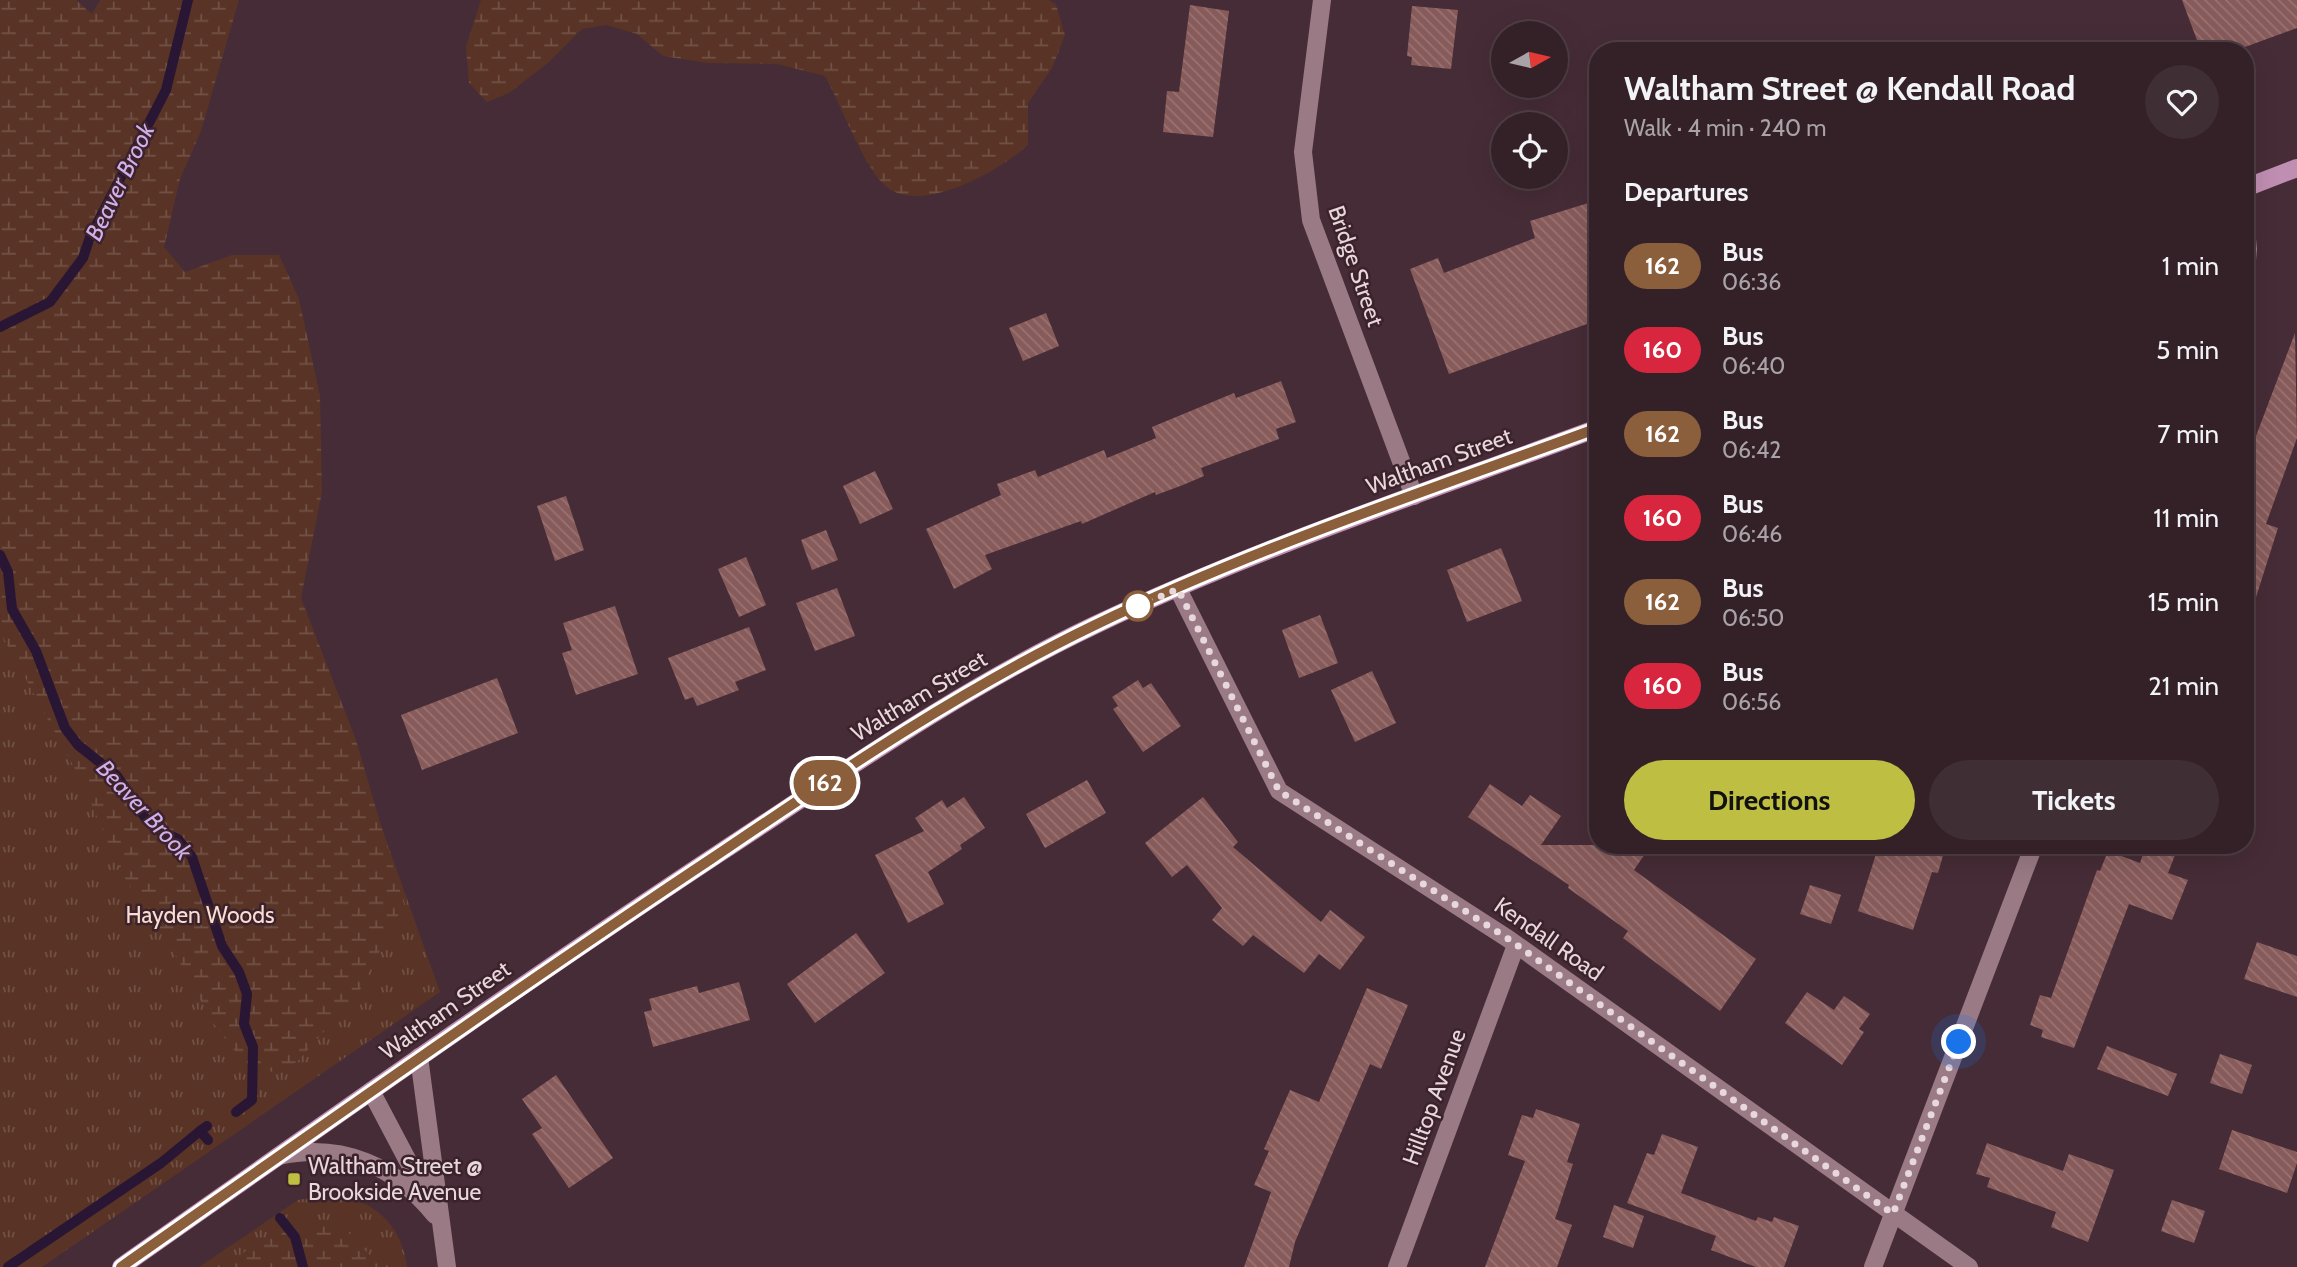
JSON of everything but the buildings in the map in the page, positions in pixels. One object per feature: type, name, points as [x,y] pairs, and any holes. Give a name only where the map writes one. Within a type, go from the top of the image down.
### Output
[{"type":"main road","points":[[2254,185],[2297,168]]},
{"type":"main road","name":"Waltham Street","points":[[121,1267],[419,1057],[666,888],[936,711],[1094,625],[1178,589],[1309,535],[1589,431]]},
{"type":"street","name":"Bridge Street","points":[[1322,0],[1303,152],[1311,220],[1414,496]]},
{"type":"street","name":"Kendall Road","points":[[1178,589],[1279,791],[1516,945],[1969,1267]]},
{"type":"street","points":[[1873,1267],[2031,854]]},
{"type":"street","name":"Hilltop Avenue","points":[[1397,1267],[1516,945]]},
{"type":"street","points":[[419,1057],[447,1267]]},
{"type":"street","points":[[371,1091],[435,1215],[444,1245]]},
{"type":"street","points":[[279,1156],[325,1151],[369,1163],[407,1185],[435,1215]]},
{"type":"green space","name":"Hayden Woods","points":[[0,0],[76,0],[92,14],[100,0],[239,0],[201,131],[180,179],[164,247],[185,272],[232,255],[279,255],[299,299],[320,396],[322,492],[301,598],[356,740],[404,904],[359,992],[297,1062],[274,1072],[248,1068],[213,1023],[175,954],[121,872],[80,778],[0,632]]},
{"type":"green space","points":[[481,0],[1049,0],[1056,5],[1065,35],[1052,68],[1028,103],[1028,145],[999,166],[961,186],[921,196],[903,195],[888,188],[870,167],[825,76],[777,64],[709,63],[663,56],[637,34],[606,25],[582,29],[549,62],[509,93],[487,102],[469,83],[466,47]]},
{"type":"green space","name":"Hayden Woods","points":[[0,395],[318,648],[440,992],[42,1267],[0,1267]]},
{"type":"green space","points":[[327,1195],[357,1201],[381,1215],[398,1237],[407,1267],[199,1267],[298,1200]]},
{"type":"green space","points":[[301,1223],[344,1228],[381,1267],[226,1267],[244,1252]]},
{"type":"waterway","name":"Beaver Brook","points":[[0,327],[50,302],[83,258],[90,237],[166,90],[188,0]]},
{"type":"waterway","name":"Beaver Brook","points":[[0,555],[8,572],[12,609],[36,651],[65,728],[78,745],[117,776],[146,819],[160,831],[178,839],[192,857],[222,946],[239,972],[247,994],[244,1024],[253,1047],[252,1100],[236,1112]]},
{"type":"waterway","name":"Beaver Brook","points":[[207,1126],[200,1131],[208,1140]]},
{"type":"waterway","points":[[8,1267],[161,1163],[200,1131]]},
{"type":"waterway","name":"Beaver Brook","points":[[280,1218],[295,1237],[303,1267]]},
{"type":"bus line","name":"162","points":[[121,1267],[419,1057],[666,888],[945,705],[1094,625],[1178,589],[1309,535],[1589,431]]},
{"type":"place","name":"Waltham Street @ Brookside Avenue","points":[[294,1179]]},
{"type":"route","points":[[1138,606],[1136,607],[1178,589],[1279,791],[1507,938],[1893,1214],[1959,1042]]}]
